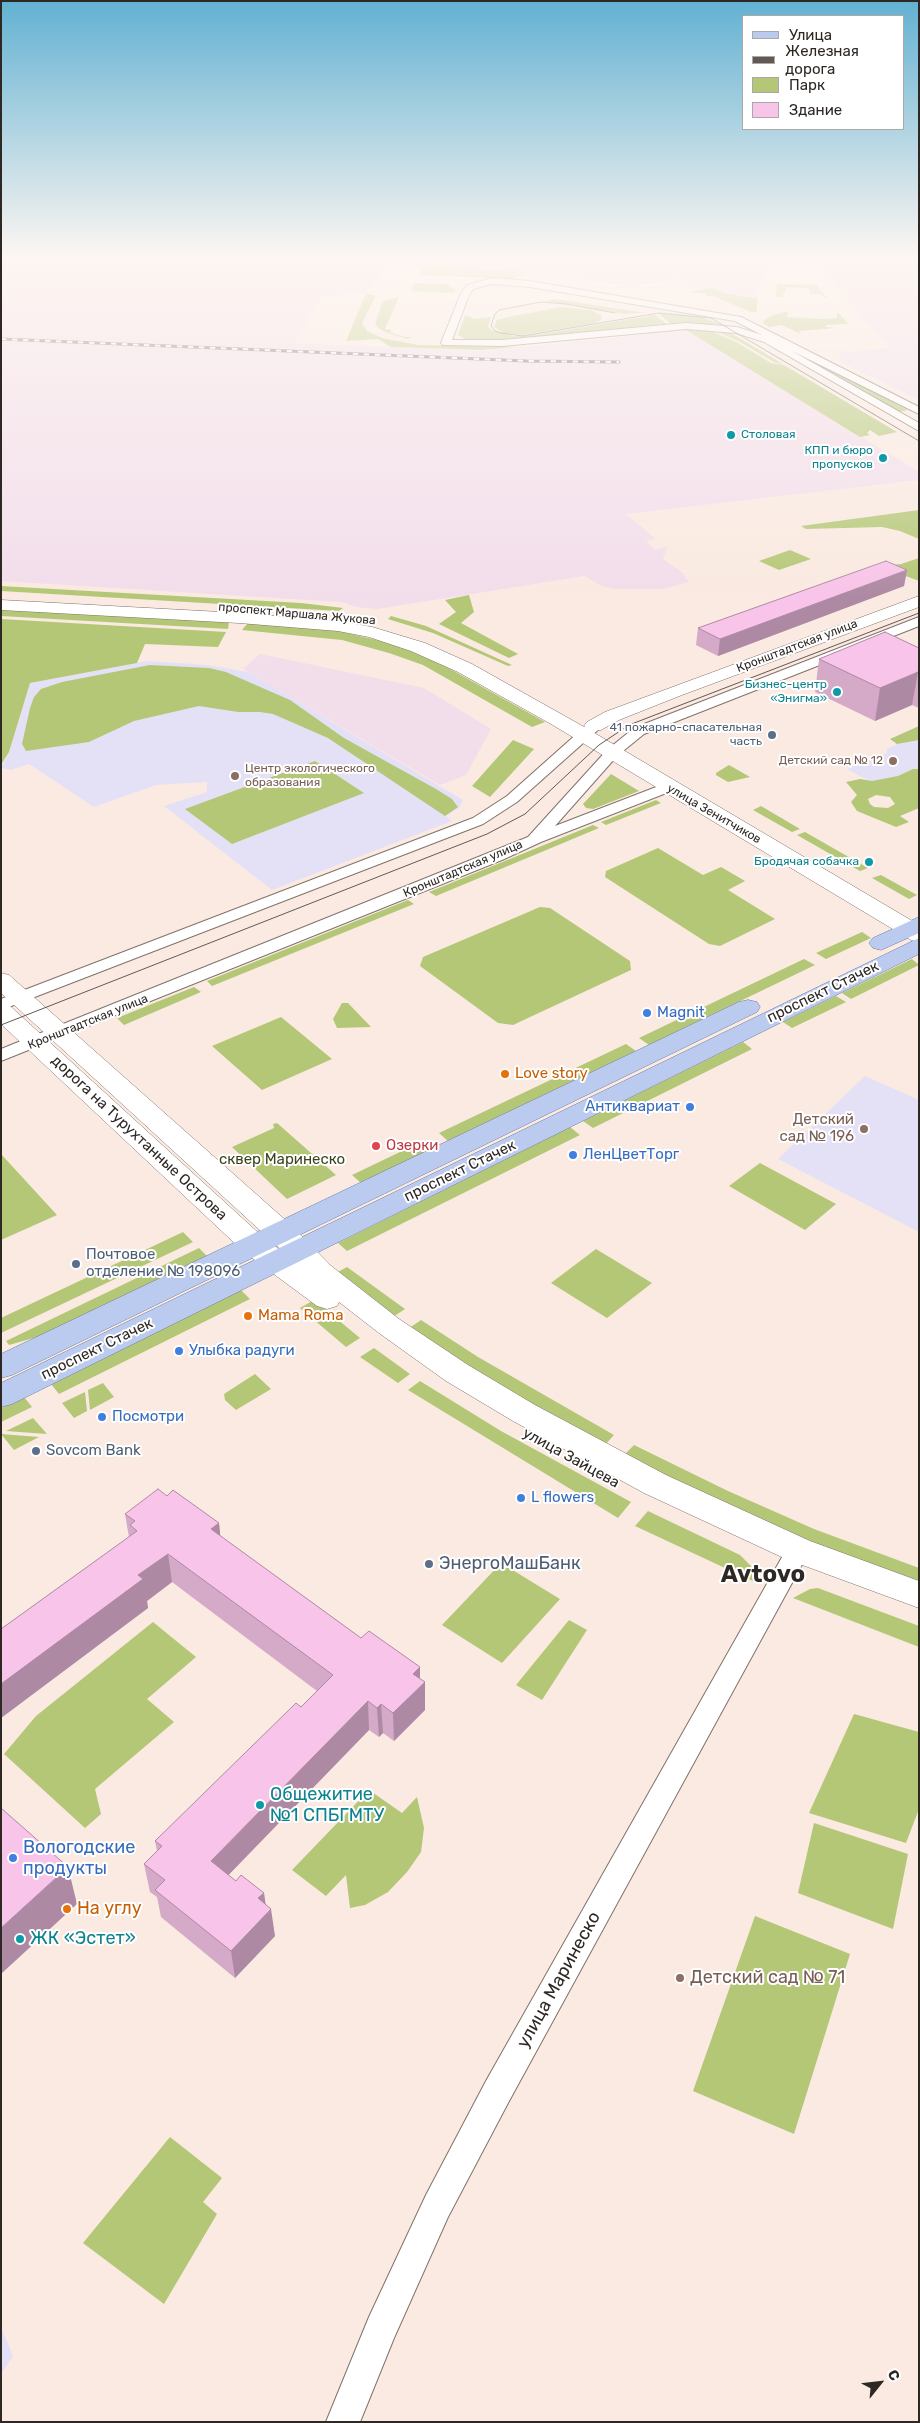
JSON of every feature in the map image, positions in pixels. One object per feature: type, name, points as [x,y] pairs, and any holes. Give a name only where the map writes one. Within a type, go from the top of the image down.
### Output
[{"type":"main road","name":"проспект Маршала Жукова","points":[[1,594],[247,608],[380,622],[404,628],[458,648],[512,677],[588,730],[618,748]]},
{"type":"main road","name":"Кронштадтская улица","points":[[588,730],[612,716],[675,691],[919,601]]},
{"type":"main road","name":"проспект Маршала Жукова","points":[[1,605],[297,622],[372,632],[444,657],[588,730]]},
{"type":"main road","name":"улица Зенитчиков","points":[[618,748],[669,787],[917,930]]},
{"type":"main road","name":"улица Зенитчиков","points":[[618,748],[904,907],[917,930]]},
{"type":"main road","name":"проспект Стачек","points":[[1,1396],[277,1247],[917,930]]},
{"type":"main road","name":"дорога на Турухтанные Острова","points":[[1,980],[8,1005],[36,1043],[277,1247]]},
{"type":"main road","name":"дорога на Турухтанные Острова","points":[[8,1005],[61,1033],[277,1247]]},
{"type":"main road","name":"проспект Стачек","points":[[1,1366],[277,1247]]},
{"type":"main road","name":"улица Зайцева","points":[[277,1247],[374,1336],[443,1384],[509,1425],[644,1498],[793,1559],[919,1615]]},
{"type":"main road","name":"улица Зайцева","points":[[793,1559],[919,1595]]},
{"type":"street","points":[[819,370],[919,428]]},
{"type":"street","points":[[838,370],[919,413]]},
{"type":"street","points":[[906,421],[907,416],[919,413]]},
{"type":"street","name":"Кронштадтская улица","points":[[1,1056],[534,840],[618,748],[639,731],[919,621]]},
{"type":"street","name":"Кронштадтская улица","points":[[8,1005],[478,821],[512,799],[588,730]]},
{"type":"street","points":[[534,840],[669,787]]},
{"type":"street","name":"улица Маринеско","points":[[343,2422],[381,2329],[437,2206],[498,2092],[793,1559]]},
{"type":"shaded area","points":[[1,370],[752,370],[919,472],[919,480],[626,514],[656,539],[646,541],[655,550],[667,547],[663,559],[683,573],[689,582],[663,589],[616,589],[601,586],[585,576],[377,609],[356,607],[342,602],[1,581]]},
{"type":"shaded area","points":[[858,370],[919,370],[919,400]]},
{"type":"shaded area","points":[[260,654],[424,688],[491,729],[466,775],[440,785],[243,669]]},
{"type":"shaded area","name":"Центр экологического образования","points":[[147,661],[207,665],[248,672],[463,800],[459,808],[446,816],[452,821],[272,890],[164,806],[207,792],[207,782],[156,785],[94,807],[29,764],[11,770],[1,768],[9,752],[30,683]]},
{"type":"shaded area","name":"Детский сад № 12","points":[[919,734],[919,798],[902,798],[847,769],[887,753],[887,749]]},
{"type":"shaded area","name":"Детский сад № 196","points":[[865,1076],[919,1100],[919,1232],[778,1159]]},
{"type":"shaded area","points":[[1,2327],[13,2356],[1,2374]]},
{"type":"green space","points":[[751,370],[793,370],[897,432],[879,436],[870,430],[867,433],[870,435],[860,437]]},
{"type":"green space","points":[[828,370],[831,370],[908,410],[899,412]]},
{"type":"green space","points":[[919,510],[919,539],[900,531],[882,527],[806,529],[801,526]]},
{"type":"green space","points":[[790,550],[811,559],[779,570],[759,561]]},
{"type":"green space","points":[[919,558],[919,581],[895,572],[890,565],[901,564]]},
{"type":"green space","points":[[1,586],[301,603],[343,608],[339,611],[1,591]]},
{"type":"green space","points":[[469,595],[474,612],[461,623],[518,654],[509,658],[439,624],[456,612],[445,600]]},
{"type":"green space","points":[[1,609],[229,622],[228,629],[1,616]]},
{"type":"green space","points":[[391,616],[426,626],[512,665],[508,666],[433,633],[388,619]]},
{"type":"green space","points":[[1,619],[226,632],[218,647],[145,644],[137,663],[30,683],[9,752],[1,765]]},
{"type":"green space","points":[[248,623],[334,630],[390,643],[436,661],[545,722],[532,727],[423,665],[389,653],[342,640],[242,630]]},
{"type":"green space","points":[[150,665],[209,668],[226,672],[290,700],[344,738],[452,799],[458,807],[445,816],[328,738],[273,714],[260,712],[238,712],[199,706],[134,721],[89,742],[26,751],[22,744],[30,708],[34,697],[41,689],[62,682]]},
{"type":"green space","points":[[919,726],[919,740],[897,744],[890,739]]},
{"type":"green space","points":[[513,740],[534,749],[490,797],[472,786]]},
{"type":"green space","points":[[315,761],[364,793],[232,844],[185,809]]},
{"type":"green space","points":[[729,765],[750,777],[728,782],[716,775],[716,773]]},
{"type":"green space","points":[[913,769],[919,769],[919,808],[900,816],[909,822],[896,827],[857,811],[851,802],[857,795],[846,782],[860,779],[872,781],[898,776]],"holes":[[[876,795],[890,797],[895,804],[888,808],[874,807],[868,799]]]},
{"type":"green space","points":[[611,774],[639,791],[593,809],[586,808],[583,804]]},
{"type":"green space","points":[[656,800],[661,803],[606,825],[601,822]]},
{"type":"green space","points":[[761,806],[800,829],[792,832],[753,810]]},
{"type":"green space","points":[[593,825],[599,828],[436,896],[429,892]]},
{"type":"green space","points":[[805,832],[868,868],[860,871],[797,835]]},
{"type":"green space","points":[[658,848],[703,875],[721,867],[745,881],[728,890],[775,919],[720,946],[709,944],[605,877],[606,871]]},
{"type":"green space","points":[[881,875],[917,895],[909,899],[872,878]]},
{"type":"green space","points":[[408,900],[414,904],[212,986],[207,981]]},
{"type":"green space","points":[[540,907],[550,908],[630,961],[631,970],[513,1025],[498,1023],[420,966],[423,957]]},
{"type":"green space","points":[[862,932],[871,938],[826,959],[816,953]]},
{"type":"green space","points":[[804,959],[815,965],[649,1045],[639,1038]]},
{"type":"green space","points":[[912,959],[919,965],[851,999],[842,993]]},
{"type":"green space","points":[[194,987],[201,992],[124,1025],[117,1018]]},
{"type":"green space","points":[[836,996],[846,1002],[792,1028],[783,1022]]},
{"type":"green space","points":[[342,1003],[348,1003],[371,1027],[337,1028],[333,1019]]},
{"type":"green space","points":[[281,1017],[332,1059],[262,1090],[212,1046]]},
{"type":"green space","points":[[743,1042],[752,1049],[593,1128],[583,1121]]},
{"type":"green space","points":[[626,1044],[636,1051],[448,1141],[439,1133]]},
{"type":"green space","name":"сквер Маринеско","points":[[277,1123],[336,1175],[287,1199],[232,1147],[274,1128],[273,1124]]},
{"type":"green space","points":[[570,1127],[580,1135],[347,1251],[338,1243]]},
{"type":"green space","points":[[423,1141],[432,1149],[361,1183],[352,1175]]},
{"type":"green space","points":[[1,1154],[57,1215],[1,1240]]},
{"type":"green space","points":[[760,1163],[836,1204],[805,1230],[729,1186]]},
{"type":"green space","points":[[183,1232],[193,1242],[1,1333],[1,1318]]},
{"type":"green space","points":[[199,1248],[208,1257],[44,1335],[9,1345],[6,1341]]},
{"type":"green space","points":[[596,1249],[652,1283],[607,1318],[551,1283]]},
{"type":"green space","points":[[347,1267],[405,1309],[393,1317],[336,1273]]},
{"type":"green space","points":[[241,1290],[250,1299],[59,1394],[51,1384]]},
{"type":"green space","points":[[314,1300],[360,1338],[346,1347],[300,1308]]},
{"type":"green space","points":[[421,1320],[478,1357],[614,1435],[604,1446],[530,1406],[408,1329]]},
{"type":"green space","points":[[374,1348],[410,1374],[398,1383],[360,1357]]},
{"type":"green space","points":[[255,1374],[271,1389],[236,1410],[225,1400],[224,1394]]},
{"type":"green space","points":[[420,1381],[501,1431],[631,1502],[618,1518],[408,1390]]},
{"type":"green space","points":[[103,1383],[114,1397],[90,1410],[88,1390]]},
{"type":"green space","points":[[85,1392],[87,1411],[74,1418],[62,1403]]},
{"type":"green space","points":[[24,1397],[32,1407],[1,1422],[1,1408]]},
{"type":"green space","points":[[33,1418],[47,1434],[6,1431]]},
{"type":"green space","points":[[1,1434],[39,1437],[14,1450]]},
{"type":"green space","points":[[634,1445],[728,1491],[814,1529],[919,1568],[919,1584],[807,1544],[623,1456]]},
{"type":"green space","points":[[648,1511],[740,1555],[751,1566],[755,1582],[635,1526]]},
{"type":"green space","points":[[501,1563],[560,1599],[502,1663],[442,1625]]},
{"type":"green space","points":[[818,1588],[919,1626],[919,1647],[793,1598],[810,1589]]},
{"type":"green space","points":[[569,1620],[587,1630],[542,1700],[516,1685]]},
{"type":"green space","points":[[153,1622],[196,1657],[147,1699],[174,1722],[95,1789],[101,1814],[85,1828],[4,1754],[36,1716]]},
{"type":"green space","points":[[854,1714],[919,1732],[919,1809],[906,1843],[809,1813]]},
{"type":"green space","points":[[369,1790],[402,1813],[417,1797],[424,1828],[421,1852],[407,1872],[388,1892],[365,1905],[350,1908],[346,1875],[326,1896],[292,1870]]},
{"type":"green space","points":[[814,1823],[908,1854],[893,1929],[798,1893]]},
{"type":"green space","points":[[755,1916],[850,1954],[794,2134],[693,2091]]},
{"type":"green space","points":[[170,2137],[222,2178],[203,2202],[217,2214],[164,2304],[83,2243]]},
{"type":"building","points":[[886,561],[907,570],[720,639],[698,628]]},
{"type":"building","points":[[885,632],[919,648],[919,672],[880,688],[819,659]]},
{"type":"building","points":[[158,1489],[167,1496],[173,1490],[219,1523],[211,1529],[361,1638],[369,1631],[420,1667],[413,1674],[425,1682],[393,1713],[381,1704],[377,1708],[368,1701],[211,1861],[236,1881],[241,1875],[264,1893],[258,1898],[271,1909],[231,1951],[155,1890],[165,1880],[144,1864],[162,1846],[155,1841],[296,1703],[301,1707],[333,1675],[168,1554],[138,1575],[143,1579],[1,1684],[1,1629],[137,1531],[130,1525],[135,1521],[125,1514]]},
{"type":"building","points":[[1,1808],[68,1867],[1,1928]]},
{"type":"tram line","points":[[799,370],[919,441]]},
{"type":"tram line","points":[[1,1025],[487,834],[525,814],[599,745],[629,725],[919,613]]},
{"type":"place","name":"Столовая","points":[[731,435]]},
{"type":"place","name":"КПП и бюро пропусков","points":[[883,458]]},
{"type":"place","name":"Бизнес-центр «Энигма»","points":[[837,692]]},
{"type":"place","name":"41 пожарно-спасательная часть","points":[[772,735]]},
{"type":"place","name":"Детский сад № 12","points":[[893,761]]},
{"type":"place","name":"Центр экологического образования","points":[[235,776]]},
{"type":"place","name":"Бродячая собачка","points":[[869,862]]},
{"type":"place","name":"Magnit","points":[[647,1013]]},
{"type":"place","name":"Love story","points":[[505,1074]]},
{"type":"place","name":"Антиквариат","points":[[690,1107]]},
{"type":"place","name":"Детский сад № 196","points":[[864,1129]]},
{"type":"place","name":"Озерки","points":[[376,1146]]},
{"type":"place","name":"ЛенЦветТорг","points":[[573,1155]]},
{"type":"place","name":"Почтовое отделение № 198096","points":[[76,1264]]},
{"type":"place","name":"Mama Roma","points":[[248,1316]]},
{"type":"place","name":"Улыбка радуги","points":[[179,1351]]},
{"type":"place","name":"Посмотри","points":[[102,1417]]},
{"type":"place","name":"Sovcom Bank","points":[[36,1451]]},
{"type":"place","name":"L flowers","points":[[521,1498]]},
{"type":"place","name":"ЭнергоМашБанк","points":[[429,1564]]},
{"type":"place","name":"Общежитие №1 СПБГМТУ","points":[[260,1805]]},
{"type":"place","name":"Вологодские продукты","points":[[13,1858]]},
{"type":"place","name":"На углу","points":[[67,1909]]},
{"type":"place","name":"ЖК «Эстет»","points":[[20,1939]]},
{"type":"place","name":"Детский сад № 71","points":[[680,1978]]},
{"type":"district","name":"Avtovo","points":[[763,1575]]}]
